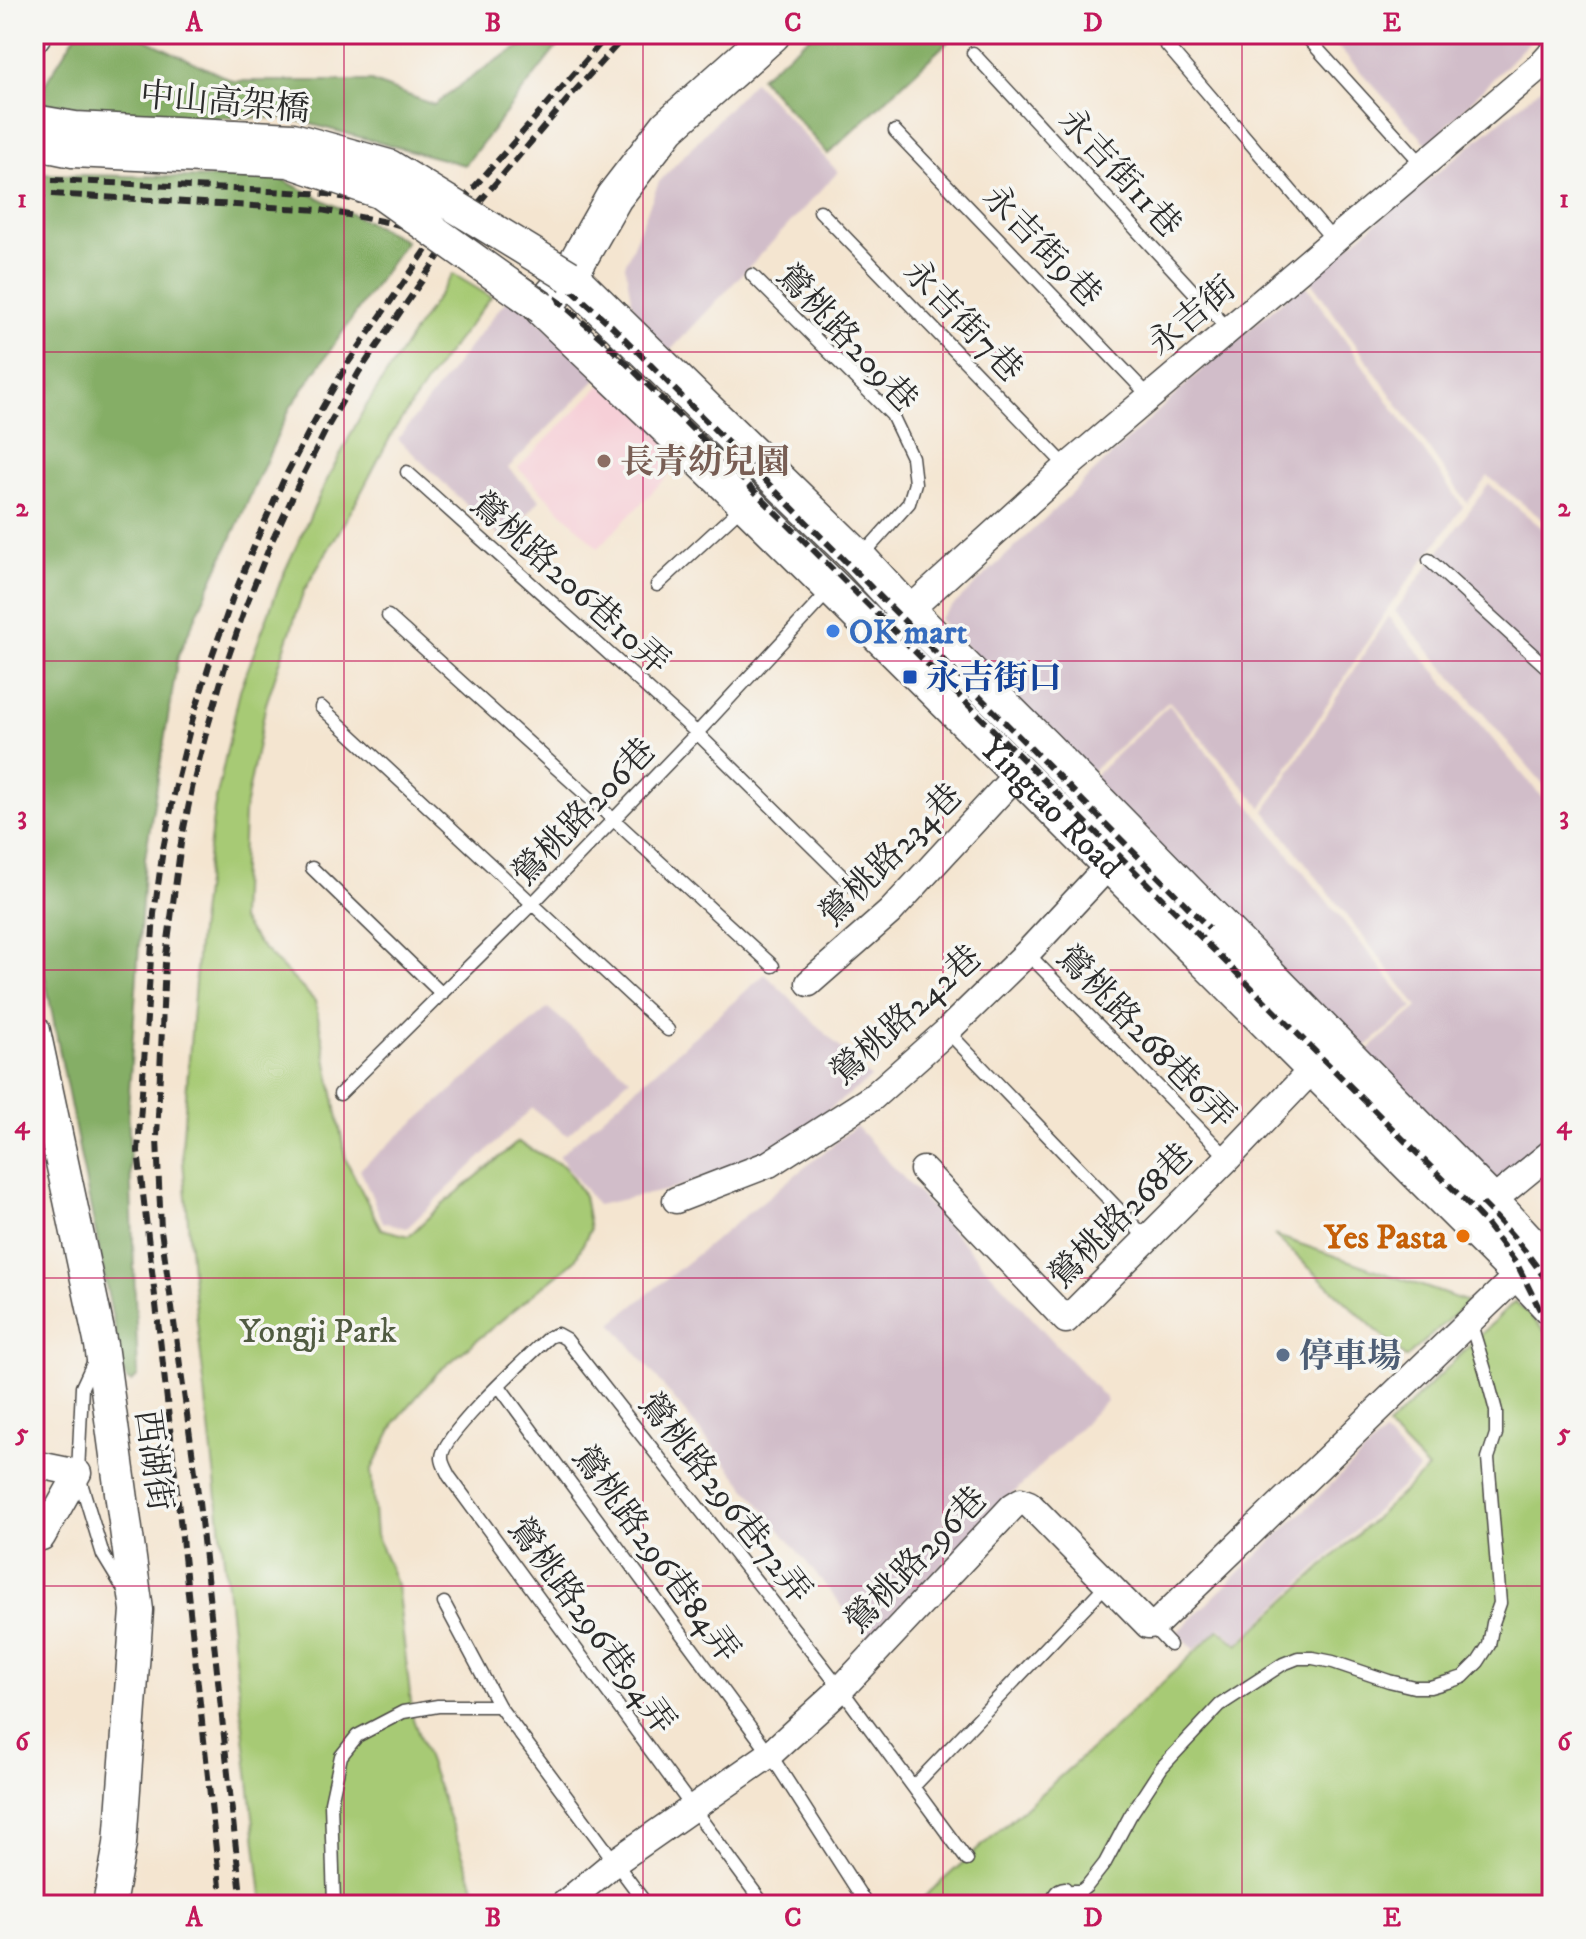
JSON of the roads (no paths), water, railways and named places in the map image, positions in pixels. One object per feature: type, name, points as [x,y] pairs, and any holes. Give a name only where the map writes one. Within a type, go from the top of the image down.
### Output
[{"type":"main road","points":[[542,308],[569,276],[614,197],[668,127],[772,34]]},
{"type":"main road","name":"Yingtao Road","points":[[569,276],[845,574],[880,637],[1111,863],[1491,1202],[1541,1280]]},
{"type":"main road","name":"Yingtao Road","points":[[542,308],[746,503],[845,574],[908,612],[1043,746],[1324,1056],[1541,1280]]},
{"type":"street","points":[[34,41],[39,34]]},
{"type":"street","name":"永吉街","points":[[880,637],[1067,467],[1423,165],[1549,63]]},
{"type":"street","name":"中山高架橋","points":[[34,121],[75,128],[293,139],[389,166],[569,276]]},
{"type":"street","name":"中山高架橋","points":[[34,143],[73,151],[289,161],[379,192],[542,308]]},
{"type":"street","name":"鶯桃路234巷","points":[[809,983],[890,912],[1019,772]]},
{"type":"street","name":"鶯桃路242巷","points":[[676,1200],[769,1164],[873,1097],[1027,953],[1111,863]]},
{"type":"street","name":"西湖街","points":[[34,1031],[101,1345],[137,1610],[120,1844],[109,1905]]},
{"type":"street","name":"鶯桃路268巷","points":[[923,1170],[1066,1320],[1228,1158],[1324,1056]]},
{"type":"street","points":[[1491,1202],[1552,1152]]},
{"type":"street","name":"鶯桃路296巷","points":[[563,1905],[615,1862],[770,1754],[841,1689],[1021,1501],[1029,1504],[1161,1635],[1156,1624],[1470,1321],[1541,1280]]},
{"type":"street","points":[[34,1464],[78,1473],[42,1537],[34,1538]]},
{"type":"lane","points":[[1157,34],[1334,241]]},
{"type":"lane","points":[[1304,34],[1423,165]]},
{"type":"lane","name":"永吉街11巷","points":[[973,53],[1229,330]]},
{"type":"lane","name":"永吉街9巷","points":[[895,131],[1150,397]]},
{"type":"lane","name":"永吉街7巷","points":[[820,211],[1067,467]]},
{"type":"lane","name":"鶯桃路209巷","points":[[752,275],[892,415],[912,457],[915,483],[909,503],[845,574]]},
{"type":"lane","name":"鶯桃路206巷10弄","points":[[407,472],[697,733],[852,886]]},
{"type":"lane","points":[[657,585],[746,503]]},
{"type":"lane","points":[[1429,560],[1552,672]]},
{"type":"lane","name":"鶯桃路206巷","points":[[340,1094],[533,904],[845,574]]},
{"type":"lane","points":[[388,616],[773,966]]},
{"type":"lane","points":[[321,707],[668,1030]]},
{"type":"lane","points":[[312,868],[442,994]]},
{"type":"lane","name":"鶯桃路268巷6弄","points":[[1027,953],[1228,1158]]},
{"type":"lane","points":[[947,1031],[1147,1239]]},
{"type":"lane","points":[[1051,1905],[1055,1892],[1060,1889],[1081,1891],[1087,1886],[1105,1863],[1130,1816],[1168,1760],[1220,1705],[1283,1664],[1298,1658],[1313,1658],[1389,1681],[1430,1687],[1463,1677],[1478,1662],[1489,1645],[1500,1603],[1488,1458],[1497,1424],[1470,1321]]},
{"type":"lane","name":"鶯桃路296巷72弄","points":[[499,1386],[549,1337],[557,1334],[566,1339],[841,1689],[967,1860]]},
{"type":"lane","points":[[101,1345],[82,1387],[78,1473],[103,1555],[137,1610]]},
{"type":"lane","name":"鶯桃路296巷94弄","points":[[499,1386],[457,1428],[444,1449],[441,1459],[449,1476],[764,1905]]},
{"type":"lane","name":"鶯桃路296巷84弄","points":[[499,1386],[770,1754],[863,1899]]},
{"type":"lane","points":[[914,1786],[1107,1584]]},
{"type":"lane","points":[[444,1603],[499,1706],[647,1905]]},
{"type":"lane","points":[[334,1905],[331,1802],[341,1756],[357,1736],[403,1712],[438,1706],[499,1706]]},
{"type":"railway","points":[[222,1905],[138,1151],[154,914],[176,785],[192,721],[233,597],[285,477],[315,420],[348,363],[453,211],[609,34]]},
{"type":"railway","points":[[242,1905],[198,1493],[161,1230],[157,1138],[165,963],[181,843],[193,784],[226,664],[271,543],[327,428],[359,372],[463,221],[627,34]]},
{"type":"railway","points":[[34,179],[328,194],[441,219],[487,237],[532,262],[574,292],[612,326],[1209,928]]},
{"type":"railway","points":[[34,193],[321,210],[392,223],[471,247],[560,302],[601,338],[1464,1200],[1518,1266],[1552,1334]]},
{"type":"railway","points":[[1482,1203],[1520,1244],[1552,1290]]},
{"type":"place","name":"長青幼兒園","points":[[604,461]]},
{"type":"place","name":"OK mart","points":[[833,631]]},
{"type":"place","name":"永吉街口","points":[[910,677]]},
{"type":"place","name":"Yes Pasta","points":[[1463,1236]]},
{"type":"place","name":"停車場","points":[[1283,1355]]},
{"type":"park label","name":"Yongji Park","points":[[318,1330]]}]
